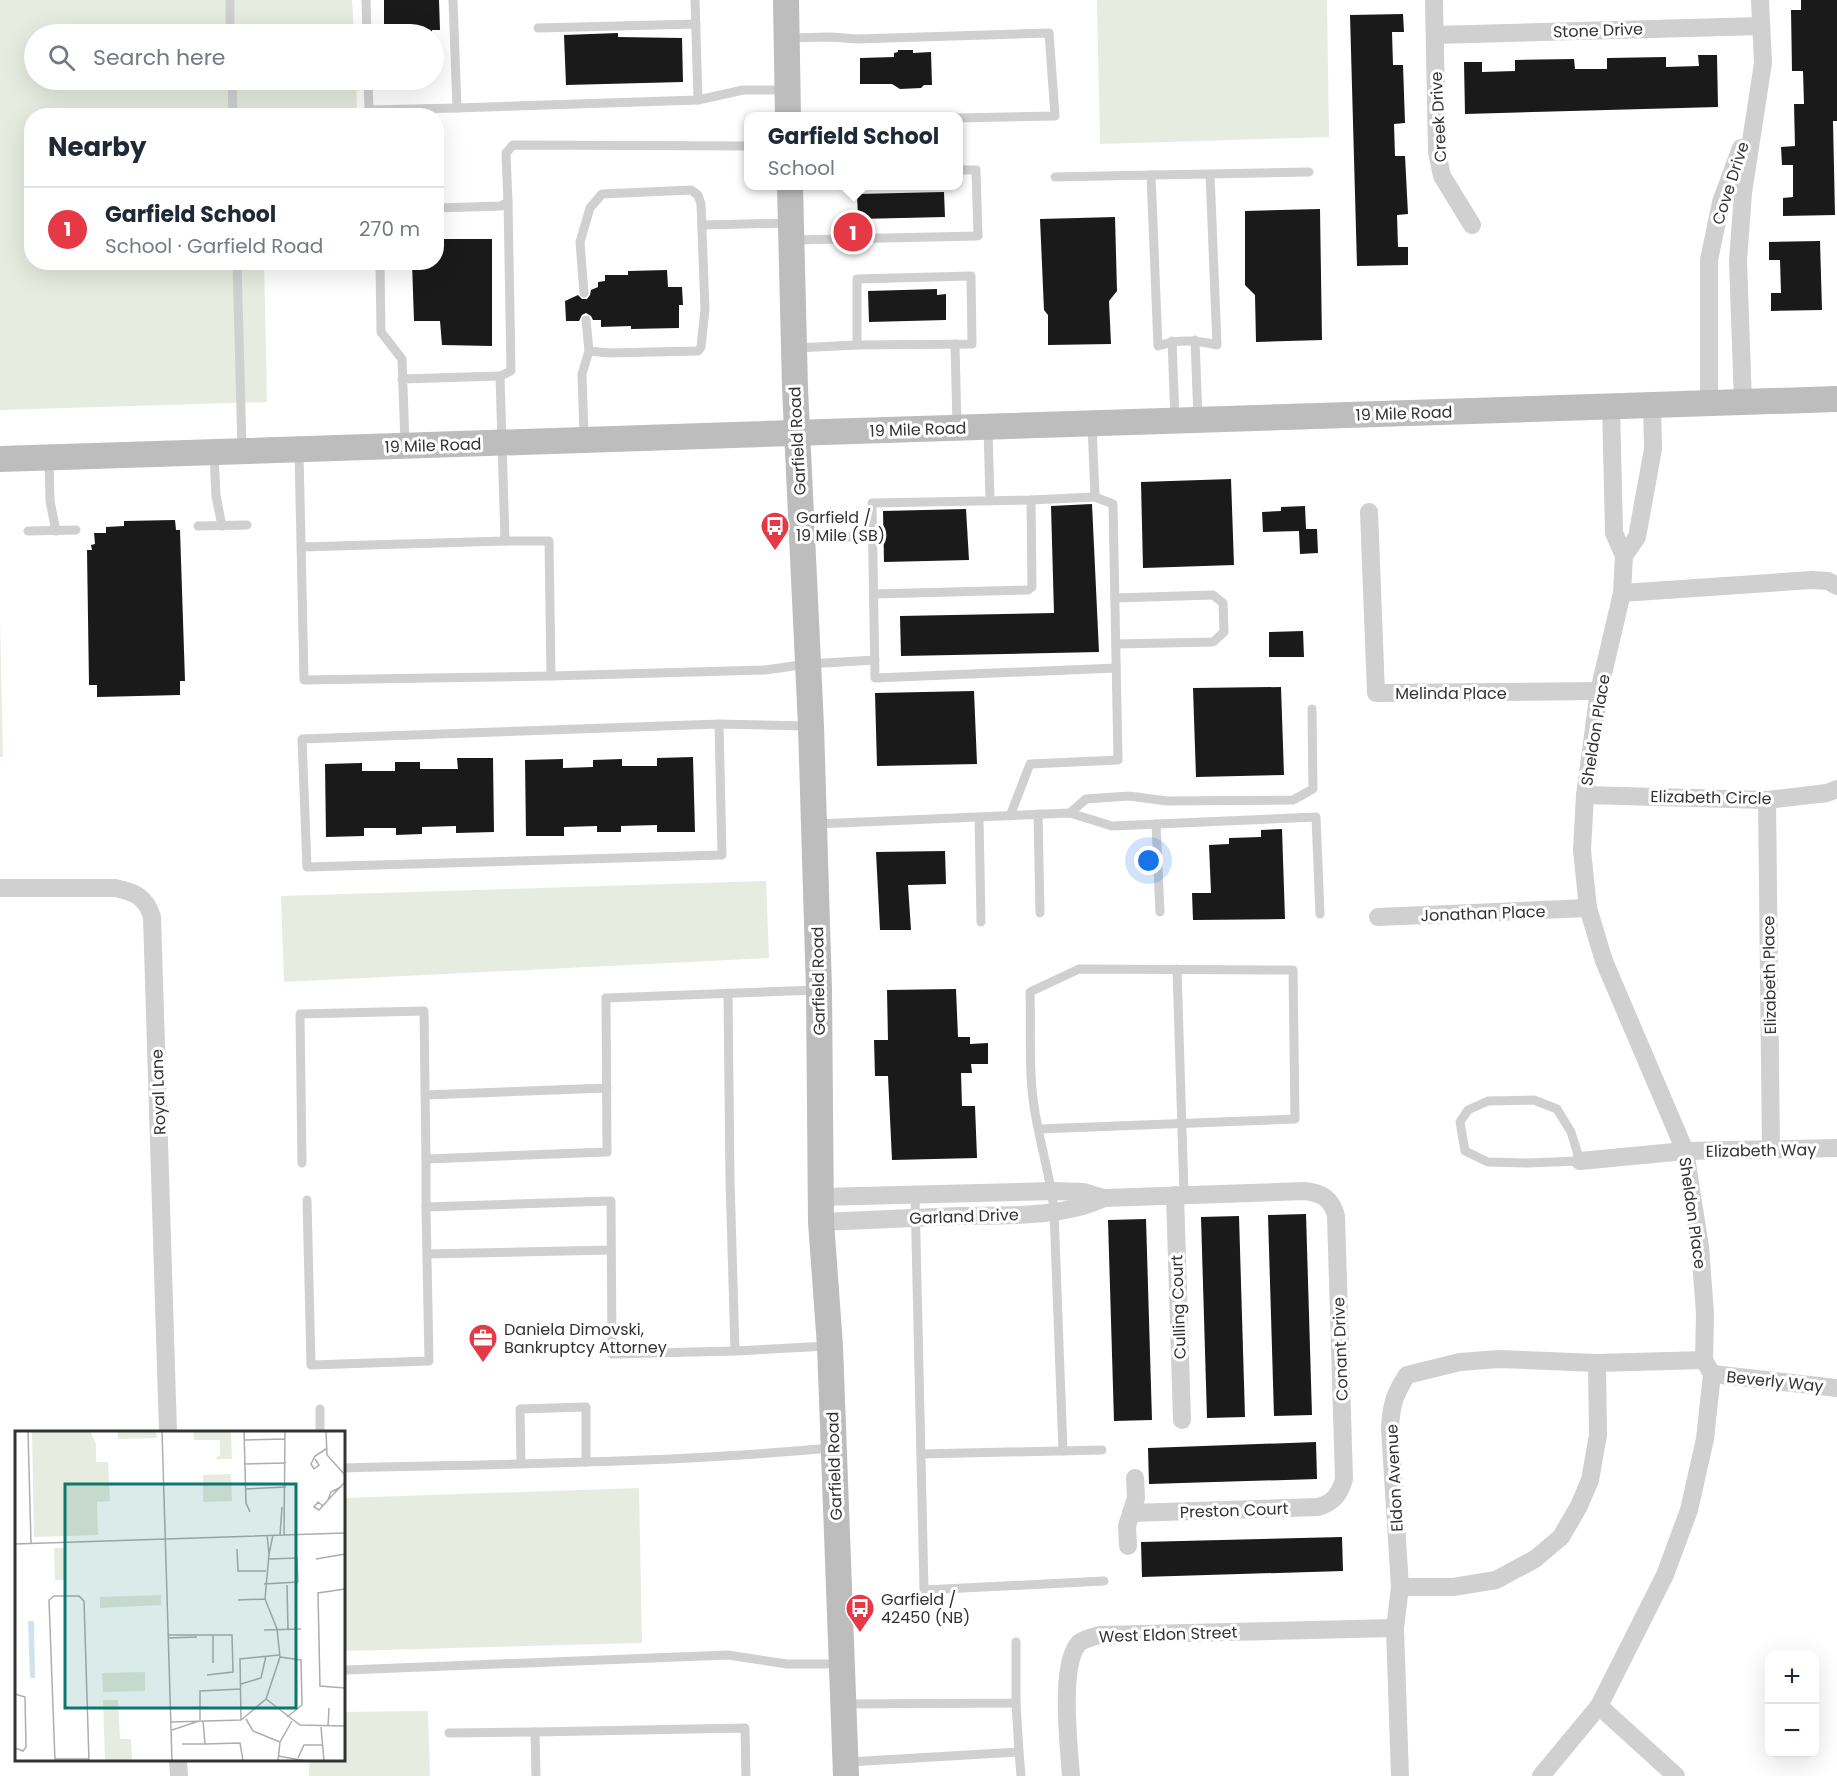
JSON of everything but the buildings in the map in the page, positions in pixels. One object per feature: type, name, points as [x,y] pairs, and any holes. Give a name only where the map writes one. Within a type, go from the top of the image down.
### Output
[{"type":"street","points":[[786,0],[788,112]]},
{"type":"street","name":"Creek Drive","points":[[1434,0],[1437,152],[1442,176],[1472,225]]},
{"type":"street","name":"Cove Drive","points":[[1743,402],[1738,261],[1743,193],[1763,63],[1760,0]]},
{"type":"street","name":"Stone Drive","points":[[1435,35],[1761,26]]},
{"type":"street","name":"Cove Drive","points":[[1709,403],[1709,260],[1721,202],[1755,107]]},
{"type":"street","name":"Garfield Road","points":[[793,190],[791,232],[794,348],[811,726],[819,990],[821,1209],[830,1346],[846,1769]]},
{"type":"street","points":[[1709,260],[1738,261]]},
{"type":"street","name":"19 Mile Road","points":[[0,459],[1837,399]]},
{"type":"street","name":"Sheldon Place","points":[[1624,556],[1637,537],[1653,449],[1652,404]]},
{"type":"street","name":"Sheldon Place","points":[[1541,1776],[1599,1706],[1665,1575],[1689,1510],[1705,1439],[1708,1367],[1705,1313],[1701,1258],[1685,1151],[1604,962],[1588,908],[1582,850],[1585,795],[1599,691],[1622,593],[1624,556],[1614,533],[1611,406]]},
{"type":"street","name":"Melinda Place","points":[[1369,512],[1376,693],[1599,691]]},
{"type":"street","points":[[1622,593],[1812,580],[1828,581],[1837,586]]},
{"type":"street","name":"Elizabeth Circle","points":[[1585,795],[1767,800],[1827,793],[1837,789]]},
{"type":"street","name":"Elizabeth Place","points":[[1767,800],[1771,1150]]},
{"type":"street","name":"Royal Lane","points":[[0,888],[115,888],[130,890],[140,896],[148,906],[153,928],[168,1431]]},
{"type":"street","name":"Jonathan Place","points":[[1378,917],[1588,908]]},
{"type":"street","name":"Elizabeth Way","points":[[1580,1161],[1685,1151],[1837,1148]]},
{"type":"street","name":"Garland Drive","points":[[821,1209],[915,1195],[1052,1191],[1084,1192],[1104,1197],[1305,1191],[1316,1192],[1327,1197]]},
{"type":"street","name":"Culling Court","points":[[1180,1194],[1182,1420]]},
{"type":"street","name":"Garland Drive","points":[[821,1209],[915,1218],[1054,1211],[1086,1207],[1104,1197]]},
{"type":"street","name":"Conant Drive","points":[[1327,1197],[1336,1216],[1344,1479],[1341,1491],[1334,1499]]},
{"type":"street","name":"Eldon Avenue","points":[[1400,1776],[1395,1628],[1400,1587],[1390,1418],[1397,1391],[1407,1375],[1460,1362],[1499,1359],[1708,1367]]},
{"type":"street","points":[[1400,1587],[1453,1587],[1496,1580],[1535,1559],[1561,1538],[1590,1480],[1598,1435],[1597,1363]]},
{"type":"street","name":"Beverly Way","points":[[1708,1367],[1837,1388]]},
{"type":"street","points":[[1128,1546],[1127,1526],[1136,1498],[1136,1478]]},
{"type":"street","name":"Preston Court","points":[[1131,1513],[1318,1507],[1334,1499]]},
{"type":"street","name":"West Eldon Street","points":[[1071,1776],[1067,1689],[1074,1651],[1086,1638],[1100,1635],[1395,1628]]},
{"type":"street","points":[[1599,1706],[1676,1776]]},
{"type":"street","points":[[178,1761],[179,1776]]},
{"type":"lane","points":[[230,0],[230,24]]},
{"type":"lane","points":[[366,0],[367,24]]},
{"type":"lane","points":[[453,0],[458,108]]},
{"type":"lane","points":[[695,0],[698,100]]},
{"type":"lane","points":[[538,28],[696,24]]},
{"type":"lane","points":[[787,38],[857,39],[1049,33],[1055,116],[963,118]]},
{"type":"lane","points":[[232,90],[233,108]]},
{"type":"lane","points":[[368,90],[369,108]]},
{"type":"lane","points":[[444,108],[698,100],[743,90],[787,90]]},
{"type":"lane","points":[[402,379],[500,376],[511,371],[506,153],[513,145],[744,146]]},
{"type":"lane","points":[[702,225],[791,232],[978,237],[976,170],[963,170]]},
{"type":"lane","points":[[1056,177],[1309,172]]},
{"type":"lane","points":[[1151,175],[1158,346],[1172,341],[1196,340],[1216,345],[1210,174]]},
{"type":"lane","points":[[584,293],[580,242],[590,208],[602,194],[691,190],[698,195],[701,204],[705,309],[701,346],[698,351],[609,353],[589,351]]},
{"type":"lane","points":[[444,208],[501,206],[508,202]]},
{"type":"lane","points":[[237,270],[242,451]]},
{"type":"lane","points":[[380,270],[381,332],[402,359],[405,446]]},
{"type":"lane","points":[[794,348],[972,344],[970,276],[857,279],[857,345]]},
{"type":"lane","points":[[585,439],[582,374],[589,351],[586,320]]},
{"type":"lane","points":[[1186,420],[1196,340]]},
{"type":"lane","points":[[1172,341],[1186,420]]},
{"type":"lane","points":[[955,344],[957,427]]},
{"type":"lane","points":[[500,376],[505,541]]},
{"type":"lane","points":[[1092,423],[1095,497]]},
{"type":"lane","points":[[988,426],[990,501]]},
{"type":"lane","points":[[299,449],[304,680],[765,670],[808,664],[875,660]]},
{"type":"lane","points":[[214,452],[216,496],[222,526]]},
{"type":"lane","points":[[49,457],[50,501],[56,531]]},
{"type":"lane","points":[[1010,816],[1030,764],[1118,760],[1113,504],[1095,497],[872,502],[875,678],[1116,668]]},
{"type":"lane","points":[[874,594],[1028,590],[1032,587],[1030,500]]},
{"type":"lane","points":[[198,526],[247,525]]},
{"type":"lane","points":[[28,531],[76,530]]},
{"type":"lane","points":[[803,539],[873,536]]},
{"type":"lane","points":[[302,547],[549,541],[551,676]]},
{"type":"lane","points":[[1115,598],[1213,595],[1223,603],[1224,632],[1213,642],[1116,644]]},
{"type":"lane","points":[[1070,813],[1086,799],[1129,796],[1167,801],[1293,800],[1313,789],[1312,709]]},
{"type":"lane","points":[[719,724],[723,855],[307,867],[302,739],[719,724],[811,726]]},
{"type":"lane","points":[[814,824],[1070,813],[1112,826],[1316,817],[1320,914]]},
{"type":"lane","points":[[1038,814],[1040,913]]},
{"type":"lane","points":[[979,817],[981,922]]},
{"type":"lane","points":[[1156,824],[1160,912]]},
{"type":"lane","points":[[1038,1129],[1295,1119],[1293,970],[1079,969],[1030,992],[1032,1089],[1038,1129],[1052,1191],[1054,1211],[1063,1451]]},
{"type":"lane","points":[[1177,969],[1182,1123],[1180,1194]]},
{"type":"lane","points":[[426,1158],[607,1152],[606,998],[819,990]]},
{"type":"lane","points":[[728,993],[735,1351]]},
{"type":"lane","points":[[302,1163],[300,1014],[424,1011],[429,1361],[311,1365],[307,1200]]},
{"type":"lane","points":[[425,1095],[607,1088]]},
{"type":"lane","points":[[1534,1100],[1557,1109],[1570,1132],[1580,1161],[1488,1162],[1465,1151],[1460,1122],[1468,1110],[1488,1101],[1534,1100]]},
{"type":"lane","points":[[915,1195],[924,1590],[1104,1581]]},
{"type":"lane","points":[[426,1207],[611,1201],[612,1353],[735,1351],[830,1346]]},
{"type":"lane","points":[[427,1254],[611,1250]]},
{"type":"lane","points":[[521,1463],[520,1408],[586,1407],[586,1462]]},
{"type":"lane","points":[[320,1409],[320,1431]]},
{"type":"lane","points":[[345,1468],[764,1455],[834,1448]]},
{"type":"lane","points":[[921,1454],[1102,1450]]},
{"type":"lane","points":[[1016,1642],[1016,1703],[1021,1776]]},
{"type":"lane","points":[[346,1670],[728,1655],[787,1664],[841,1664]]},
{"type":"lane","points":[[842,1704],[1016,1703]]},
{"type":"lane","points":[[449,1733],[746,1728],[746,1776]]},
{"type":"lane","points":[[535,1732],[536,1776]]},
{"type":"lane","points":[[846,1769],[1018,1752]]},
{"type":"shaded area","points":[[0,0],[352,0],[353,24],[24,24],[24,90],[356,90],[357,108],[24,108],[24,270],[264,270],[267,402],[0,410]]},
{"type":"shaded area","points":[[1097,0],[1327,0],[1329,137],[1100,144]]},
{"type":"shaded area","points":[[0,620],[3,757],[0,757]]},
{"type":"shaded area","points":[[766,881],[769,958],[284,982],[281,896]]},
{"type":"shaded area","points":[[639,1488],[642,1643],[345,1651],[345,1498]]},
{"type":"shaded area","points":[[428,1711],[430,1776],[309,1776],[309,1761],[345,1761],[345,1712]]},
{"type":"place","name":"Garfield School","points":[[853,232]]},
{"type":"place","name":"Garfield / 19 Mile (SB)","points":[[775,552]]},
{"type":"place","name":"Daniela Dimovski, Bankruptcy Attorney","points":[[483,1364]]},
{"type":"place","name":"Garfield / 42450 (NB)","points":[[860,1634]]}]
